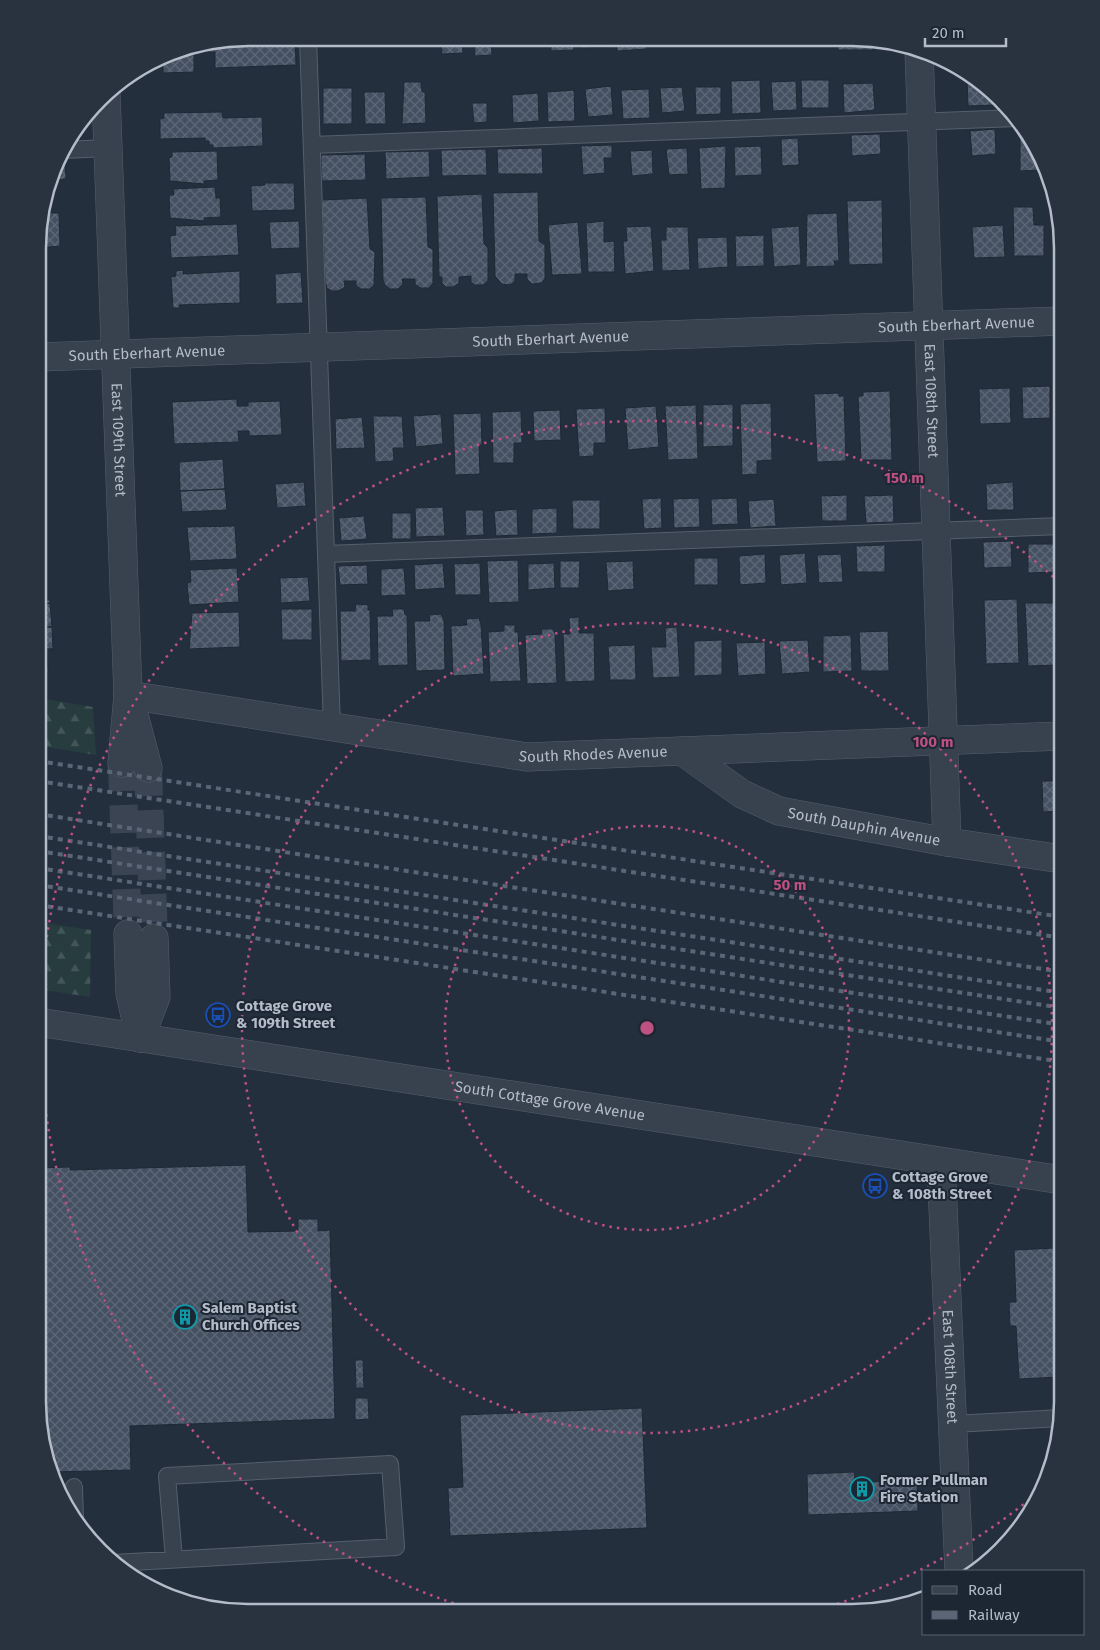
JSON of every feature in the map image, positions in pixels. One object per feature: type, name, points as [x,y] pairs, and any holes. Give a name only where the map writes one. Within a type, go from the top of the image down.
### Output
[{"type":"street","name":"East 108th Street","points":[[919,58],[947,842]]},
{"type":"street","name":"East 109th Street","points":[[106,104],[128,695],[135,765]]},
{"type":"street","name":"South Eberhart Avenue","points":[[46,357],[1054,321]]},
{"type":"street","name":"South Rhodes Avenue","points":[[128,695],[527,757],[1054,736]]},
{"type":"street","name":"South Dauphin Avenue","points":[[682,751],[742,794],[780,811],[947,842],[1054,858]]},
{"type":"street","points":[[140,1038],[130,994],[141,936]]},
{"type":"street","name":"South Cottage Grove Avenue","points":[[46,1023],[1054,1179]]},
{"type":"street","name":"East 108th Street","points":[[941,1162],[959,1570]]},
{"type":"lane","points":[[308,46],[332,727]]},
{"type":"lane","points":[[312,145],[1007,118]]},
{"type":"lane","points":[[72,150],[108,148]]},
{"type":"lane","points":[[326,554],[1054,526]]},
{"type":"lane","points":[[953,1424],[1053,1419]]},
{"type":"lane","points":[[125,1562],[396,1548],[390,1464],[167,1476],[174,1559]]},
{"type":"lane","points":[[74,1487],[75,1505]]},
{"type":"green space","points":[[46,699],[93,707],[96,755],[46,747]]},
{"type":"green space","points":[[46,923],[91,930],[90,997],[46,990]]},
{"type":"building","points":[[248,46],[295,46],[296,65],[215,68],[215,52],[205,52],[221,48]]},
{"type":"building","points":[[442,46],[463,46],[463,53],[442,54]]},
{"type":"building","points":[[474,46],[491,46],[492,55],[475,56]]},
{"type":"building","points":[[551,46],[574,46],[574,50],[551,51]]},
{"type":"building","points":[[582,46],[611,47],[582,48]]},
{"type":"building","points":[[617,46],[647,46],[647,49],[617,51]]},
{"type":"building","points":[[838,46],[873,48],[873,50],[838,50]]},
{"type":"building","points":[[194,54],[194,72],[163,73],[163,65]]},
{"type":"building","points":[[760,80],[761,113],[732,114],[731,81]]},
{"type":"building","points":[[801,80],[829,80],[829,108],[802,108]]},
{"type":"building","points":[[796,81],[797,110],[773,111],[771,82]]},
{"type":"building","points":[[404,82],[421,82],[422,92],[425,92],[426,123],[402,124]]},
{"type":"building","points":[[967,82],[995,105],[968,106]]},
{"type":"building","points":[[873,83],[875,110],[844,113],[843,84]]},
{"type":"building","points":[[611,86],[613,115],[588,117],[585,89]]},
{"type":"building","points":[[682,87],[685,111],[662,113],[660,88]]},
{"type":"building","points":[[695,87],[721,87],[721,114],[696,115]]},
{"type":"building","points":[[323,88],[352,88],[352,124],[323,124]]},
{"type":"building","points":[[649,89],[650,118],[623,119],[621,90]]},
{"type":"building","points":[[574,90],[575,121],[548,122],[547,92]]},
{"type":"building","points":[[364,92],[385,92],[386,124],[365,124]]},
{"type":"building","points":[[538,93],[539,121],[513,123],[512,95]]},
{"type":"building","points":[[472,103],[487,103],[487,122],[474,123]]},
{"type":"building","points":[[222,112],[223,118],[262,117],[263,146],[213,148],[213,145],[209,145],[209,141],[205,141],[205,138],[160,139],[160,119],[164,118],[164,113]]},
{"type":"building","points":[[995,129],[996,154],[972,156],[970,131]]},
{"type":"building","points":[[880,134],[881,154],[852,156],[851,135]]},
{"type":"building","points":[[1020,136],[1038,170],[1020,171]]},
{"type":"building","points":[[798,138],[799,165],[782,166],[781,139]]},
{"type":"building","points":[[612,145],[612,158],[604,158],[605,173],[583,175],[581,146]]},
{"type":"building","points":[[726,146],[725,188],[701,189],[699,148]]},
{"type":"building","points":[[761,146],[762,175],[735,176],[734,147]]},
{"type":"building","points":[[542,148],[543,174],[498,174],[497,149]]},
{"type":"building","points":[[687,148],[688,174],[669,175],[666,149]]},
{"type":"building","points":[[486,149],[487,175],[442,176],[441,150]]},
{"type":"building","points":[[652,150],[653,174],[632,176],[630,151]]},
{"type":"building","points":[[217,151],[218,180],[204,181],[204,184],[170,181],[169,158],[172,157],[172,152]]},
{"type":"building","points":[[429,151],[430,177],[386,179],[385,152]]},
{"type":"building","points":[[365,154],[366,180],[322,181],[321,155]]},
{"type":"building","points":[[65,163],[66,179],[58,180]]},
{"type":"building","points":[[265,183],[294,183],[295,210],[252,211],[251,186],[265,185]]},
{"type":"building","points":[[215,187],[216,198],[220,198],[221,217],[204,218],[205,221],[170,218],[169,195],[174,195],[173,189]]},
{"type":"building","points":[[538,192],[539,241],[545,245],[545,279],[541,283],[532,284],[527,279],[527,274],[515,274],[515,281],[510,285],[502,284],[495,276],[493,193]]},
{"type":"building","points":[[482,194],[484,244],[488,248],[488,281],[483,285],[475,285],[471,282],[471,276],[459,277],[459,283],[453,287],[446,287],[442,283],[442,277],[439,277],[437,196]]},
{"type":"building","points":[[426,197],[428,247],[433,249],[433,283],[429,288],[420,288],[415,284],[415,279],[402,279],[403,284],[398,289],[390,289],[383,280],[381,198]]},
{"type":"building","points":[[367,198],[370,249],[375,252],[374,285],[370,289],[361,289],[356,286],[356,281],[344,281],[345,287],[338,291],[332,291],[327,288],[325,281],[322,200]]},
{"type":"building","points":[[882,200],[883,264],[849,265],[847,201]]},
{"type":"building","points":[[1013,207],[1033,207],[1034,225],[1044,225],[1044,256],[1014,256]]},
{"type":"building","points":[[49,213],[59,213],[60,246],[46,247]]},
{"type":"building","points":[[837,213],[839,261],[834,261],[835,266],[806,267],[807,214]]},
{"type":"building","points":[[299,221],[300,248],[271,249],[269,222]]},
{"type":"building","points":[[604,221],[604,242],[614,241],[615,272],[588,272],[586,223]]},
{"type":"building","points":[[578,222],[582,274],[552,275],[548,225]]},
{"type":"building","points":[[237,224],[239,255],[171,258],[170,236],[176,235],[175,226]]},
{"type":"building","points":[[1003,225],[1005,257],[974,258],[972,227]]},
{"type":"building","points":[[651,226],[654,271],[625,274],[623,241],[627,241],[626,227]]},
{"type":"building","points":[[799,226],[801,265],[774,267],[771,228]]},
{"type":"building","points":[[666,227],[688,227],[690,270],[662,271],[661,240],[666,240]]},
{"type":"building","points":[[764,235],[764,266],[736,267],[735,236]]},
{"type":"building","points":[[727,237],[728,267],[698,269],[697,238]]},
{"type":"building","points":[[183,270],[183,274],[240,271],[240,303],[179,305],[180,308],[173,308],[171,277],[176,276],[176,271]]},
{"type":"building","points":[[301,272],[303,303],[276,304],[275,274]]},
{"type":"building","points":[[1050,386],[1050,418],[1023,419],[1022,387]]},
{"type":"building","points":[[1010,388],[1011,423],[980,424],[979,389]]},
{"type":"building","points":[[890,391],[892,460],[861,460],[858,396],[863,396],[863,392]]},
{"type":"building","points":[[839,393],[839,396],[844,396],[846,461],[817,462],[814,394]]},
{"type":"building","points":[[237,399],[237,406],[248,406],[248,402],[280,401],[282,435],[249,436],[249,431],[238,431],[239,442],[174,444],[172,402]]},
{"type":"building","points":[[771,403],[772,460],[757,461],[757,474],[742,475],[740,404]]},
{"type":"building","points":[[733,404],[733,446],[703,447],[703,405]]},
{"type":"building","points":[[696,405],[698,459],[668,460],[665,406]]},
{"type":"building","points":[[656,406],[659,447],[628,450],[625,408]]},
{"type":"building","points":[[605,408],[606,443],[594,443],[594,456],[579,457],[576,409]]},
{"type":"building","points":[[560,410],[561,440],[534,441],[533,411]]},
{"type":"building","points":[[521,411],[522,443],[514,443],[514,463],[493,463],[492,412]]},
{"type":"building","points":[[481,413],[482,445],[479,445],[480,474],[455,475],[453,414]]},
{"type":"building","points":[[441,414],[443,444],[416,447],[413,416]]},
{"type":"building","points":[[373,416],[402,416],[404,448],[393,448],[394,461],[375,462]]},
{"type":"building","points":[[362,417],[365,448],[336,449],[335,419]]},
{"type":"building","points":[[223,459],[225,489],[180,491],[179,462]]},
{"type":"building","points":[[304,482],[306,506],[277,508],[275,484]]},
{"type":"building","points":[[1013,482],[1014,510],[987,510],[986,484]]},
{"type":"building","points":[[225,489],[227,510],[182,512],[180,491]]},
{"type":"building","points":[[847,495],[847,521],[822,521],[821,496]]},
{"type":"building","points":[[893,495],[894,522],[866,523],[864,496]]},
{"type":"building","points":[[661,498],[662,528],[644,529],[642,499]]},
{"type":"building","points":[[699,498],[700,527],[674,528],[673,499]]},
{"type":"building","points":[[737,498],[738,524],[712,525],[711,499]]},
{"type":"building","points":[[774,499],[776,526],[750,528],[748,501]]},
{"type":"building","points":[[572,500],[600,500],[600,529],[573,529]]},
{"type":"building","points":[[443,507],[445,536],[416,537],[415,508]]},
{"type":"building","points":[[557,508],[557,533],[532,534],[532,509]]},
{"type":"building","points":[[517,509],[518,535],[496,536],[494,511]]},
{"type":"building","points":[[465,510],[483,510],[484,535],[466,536]]},
{"type":"building","points":[[392,513],[411,513],[411,539],[392,539]]},
{"type":"building","points":[[364,516],[367,539],[341,541],[339,518]]},
{"type":"building","points":[[235,526],[237,559],[190,561],[187,527]]},
{"type":"building","points":[[1011,541],[1012,567],[984,568],[983,542]]},
{"type":"building","points":[[1028,544],[1054,544],[1054,572],[1028,573]]},
{"type":"building","points":[[885,545],[885,572],[857,572],[856,546]]},
{"type":"building","points":[[805,553],[807,583],[781,585],[779,555]]},
{"type":"building","points":[[765,554],[766,583],[740,585],[739,556]]},
{"type":"building","points":[[841,554],[843,582],[819,583],[817,555]]},
{"type":"building","points":[[694,558],[718,558],[718,585],[694,585]]},
{"type":"building","points":[[518,560],[519,602],[489,603],[487,561]]},
{"type":"building","points":[[560,561],[580,561],[579,588],[560,588]]},
{"type":"building","points":[[633,561],[634,589],[608,591],[606,562]]},
{"type":"building","points":[[443,563],[445,588],[415,590],[414,565]]},
{"type":"building","points":[[480,563],[481,595],[455,595],[454,564]]},
{"type":"building","points":[[554,563],[555,588],[528,590],[528,564]]},
{"type":"building","points":[[367,565],[368,584],[340,585],[338,566]]},
{"type":"building","points":[[237,568],[239,602],[189,605],[187,583],[191,582],[190,570]]},
{"type":"building","points":[[404,568],[406,595],[381,596],[381,569]]},
{"type":"building","points":[[308,577],[310,601],[281,603],[280,578]]},
{"type":"building","points":[[1017,599],[1019,663],[986,664],[984,600]]},
{"type":"building","points":[[46,603],[50,603],[52,627],[46,627]]},
{"type":"building","points":[[1025,603],[1054,603],[1054,665],[1028,666]]},
{"type":"building","points":[[356,604],[368,605],[368,610],[370,610],[371,660],[341,661],[340,611],[355,611]]},
{"type":"building","points":[[281,609],[312,609],[312,640],[282,640]]},
{"type":"building","points":[[392,609],[404,609],[405,615],[407,615],[408,665],[378,666],[377,616],[393,616]]},
{"type":"building","points":[[239,612],[240,647],[189,649],[192,613]]},
{"type":"building","points":[[441,614],[444,621],[445,670],[416,671],[414,621],[430,621],[429,615]]},
{"type":"building","points":[[579,617],[579,633],[594,633],[595,681],[565,682],[563,634],[570,634],[569,618]]},
{"type":"building","points":[[479,618],[484,674],[453,676],[451,626],[467,625],[466,619]]},
{"type":"building","points":[[504,625],[515,625],[515,632],[518,632],[521,681],[490,682],[488,632],[504,631]]},
{"type":"building","points":[[46,627],[52,627],[53,649],[46,649]]},
{"type":"building","points":[[677,627],[680,677],[653,678],[651,647],[666,647],[665,628]]},
{"type":"building","points":[[541,629],[553,629],[555,634],[557,683],[527,684],[525,635],[542,634]]},
{"type":"building","points":[[888,631],[889,671],[861,671],[859,632]]},
{"type":"building","points":[[851,635],[852,671],[823,672],[823,636]]},
{"type":"building","points":[[722,640],[722,675],[694,676],[694,641]]},
{"type":"building","points":[[808,640],[810,672],[782,674],[779,641]]},
{"type":"building","points":[[765,642],[766,674],[738,676],[736,643]]},
{"type":"building","points":[[635,645],[636,680],[610,680],[608,646]]},
{"type":"building","points":[[46,649],[53,649],[47,651],[48,673],[46,673]]},
{"type":"building","points":[[1042,781],[1054,781],[1054,811],[1043,812]]},
{"type":"building","name":"Salem Baptist Church Offices","points":[[246,1165],[248,1232],[298,1231],[298,1219],[318,1219],[318,1231],[330,1230],[335,1419],[130,1426],[131,1470],[59,1472],[50,1442],[46,1402],[46,1168],[70,1167],[70,1170]]},
{"type":"building","points":[[1054,1248],[1054,1377],[1019,1379],[1016,1326],[1010,1326],[1009,1302],[1016,1302],[1014,1250]]},
{"type":"building","points":[[355,1360],[363,1360],[364,1388],[356,1388]]},
{"type":"building","points":[[355,1398],[368,1398],[369,1419],[355,1420]]},
{"type":"building","points":[[642,1408],[647,1528],[450,1536],[448,1488],[463,1487],[460,1415]]},
{"type":"building","name":"Former Pullman Fire Station","points":[[854,1472],[855,1482],[917,1481],[918,1511],[808,1515],[807,1474]]},
{"type":"tunnel","points":[[122,763],[128,934]]},
{"type":"tunnel","points":[[148,768],[154,938]]},
{"type":"railway","points":[[46,762],[1054,916]]},
{"type":"railway","points":[[46,782],[1054,937]]},
{"type":"railway","points":[[46,815],[1054,971]]},
{"type":"railway","points":[[46,837],[1054,992]]},
{"type":"railway","points":[[46,852],[1054,1007]]},
{"type":"railway","points":[[46,869],[1054,1024]]},
{"type":"railway","points":[[46,886],[1054,1041]]},
{"type":"railway","points":[[46,906],[1054,1061]]},
{"type":"place","name":"Cottage Grove & 109th Street","points":[[218,1015]]},
{"type":"place","name":"Cottage Grove & 108th Street","points":[[875,1186]]},
{"type":"place","name":"Salem Baptist Church Offices","points":[[185,1317]]},
{"type":"place","name":"Former Pullman Fire Station","points":[[862,1489]]}]
